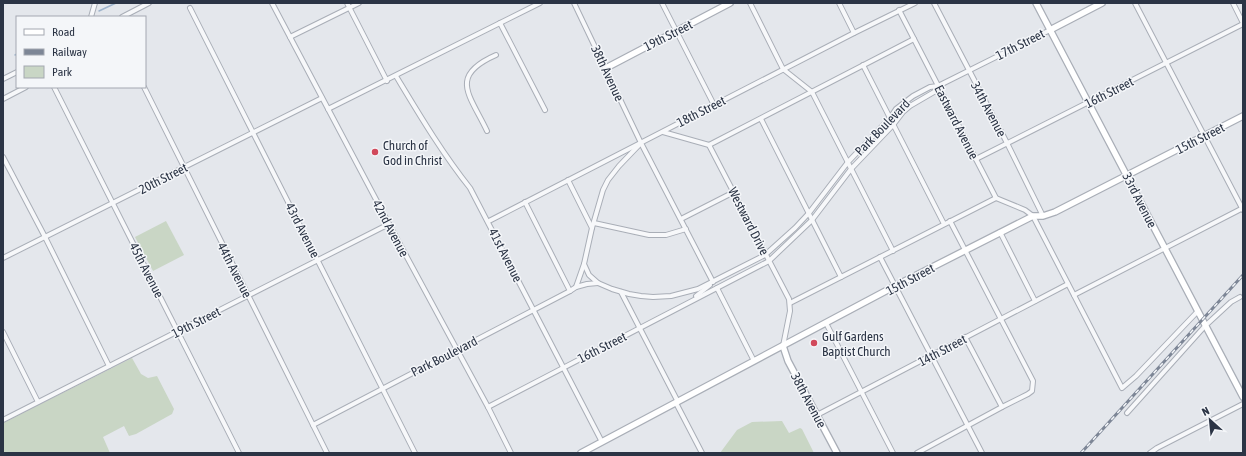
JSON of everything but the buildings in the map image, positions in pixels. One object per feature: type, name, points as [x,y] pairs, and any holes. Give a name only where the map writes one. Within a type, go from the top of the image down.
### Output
[{"type":"street","points":[[91,16],[95,3]]},
{"type":"street","points":[[124,16],[149,3]]},
{"type":"street","name":"42nd Avenue","points":[[272,3],[488,407],[511,453]]},
{"type":"street","points":[[348,3],[387,80]]},
{"type":"street","points":[[290,37],[359,3]]},
{"type":"street","points":[[328,109],[540,3]]},
{"type":"street","name":"38th Avenue","points":[[574,3],[641,143],[713,282]]},
{"type":"street","points":[[662,3],[714,105]]},
{"type":"street","name":"19th Street","points":[[606,68],[730,3]]},
{"type":"street","points":[[750,3],[783,69],[812,92],[893,250]]},
{"type":"street","points":[[839,3],[854,33]]},
{"type":"street","name":"18th Street","points":[[489,221],[783,69],[915,3]]},
{"type":"street","name":"34th Avenue","points":[[934,3],[1043,216]]},
{"type":"street","name":"33rd Avenue","points":[[1036,3],[1243,397]]},
{"type":"street","name":"17th Street","points":[[938,86],[1102,3]]},
{"type":"street","points":[[1074,295],[1243,209],[1135,3]]},
{"type":"street","points":[[1233,3],[1243,24]]},
{"type":"street","name":"43rd Avenue","points":[[190,8],[415,453]]},
{"type":"street","name":"Eastward Avenue","points":[[899,10],[996,198]]},
{"type":"street","points":[[500,23],[545,110]]},
{"type":"street","name":"16th Street","points":[[976,159],[1243,24]]},
{"type":"street","points":[[662,132],[709,145],[914,39]]},
{"type":"street","points":[[487,130],[466,88],[467,78],[469,73],[477,64],[496,55]]},
{"type":"street","points":[[863,65],[944,224]]},
{"type":"street","points":[[3,79],[16,72]]},
{"type":"street","name":"41st Avenue","points":[[396,76],[453,167],[470,188],[489,221],[602,442]]},
{"type":"street","name":"Park Boulevard","points":[[313,425],[576,287],[598,283],[622,292],[641,296],[667,296],[698,289],[765,255],[809,213],[848,162],[890,118],[896,109],[908,99],[930,87],[938,86]]},
{"type":"street","name":"Park Boulevard","points":[[717,288],[769,261],[812,220],[851,169],[906,109],[934,92],[938,86]]},
{"type":"street","points":[[3,99],[24,88]]},
{"type":"street","name":"45th Avenue","points":[[55,88],[114,203],[239,453]]},
{"type":"street","name":"44th Avenue","points":[[144,88],[327,453]]},
{"type":"street","name":"20th Street","points":[[3,258],[322,98]]},
{"type":"street","name":"15th Street","points":[[581,453],[895,286],[1000,232],[1033,216],[1043,216],[1055,212],[1243,116]]},
{"type":"street","points":[[761,119],[841,277]]},
{"type":"street","points":[[576,287],[584,264],[600,200],[608,180],[618,166],[641,143]]},
{"type":"street","name":"Westward Drive","points":[[709,145],[765,255],[789,298],[790,303]]},
{"type":"street","points":[[3,157],[45,237],[109,366]]},
{"type":"street","points":[[568,180],[592,228]]},
{"type":"street","points":[[681,219],[734,192]]},
{"type":"street","points":[[783,346],[790,311],[790,303],[996,198],[1025,210],[1033,216],[1122,388],[1136,376],[1198,311]]},
{"type":"street","points":[[525,202],[570,291]]},
{"type":"street","points":[[917,453],[1032,391],[1033,381],[950,221]]},
{"type":"street","points":[[594,223],[649,235],[666,235],[686,228]]},
{"type":"street","name":"19th Street","points":[[3,420],[389,224]]},
{"type":"street","points":[[1000,232],[1035,301]]},
{"type":"street","points":[[880,257],[982,453]]},
{"type":"street","points":[[584,264],[590,275],[598,283]]},
{"type":"street","points":[[687,303],[713,282]]},
{"type":"street","name":"14th Street","points":[[817,415],[1068,284]]},
{"type":"street","points":[[717,288],[754,362]]},
{"type":"street","name":"16th Street","points":[[488,407],[639,327],[717,288]]},
{"type":"street","points":[[622,292],[702,453]]},
{"type":"street","points":[[1127,413],[1205,326],[1231,302],[1240,297]]},
{"type":"street","points":[[826,323],[893,453]]},
{"type":"street","points":[[3,332],[38,402]]},
{"type":"street","points":[[965,338],[1002,407]]},
{"type":"street","name":"38th Avenue","points":[[783,346],[788,361],[837,453]]},
{"type":"street","points":[[1150,453],[1243,404]]},
{"type":"green space","points":[[166,221],[184,255],[153,271],[135,237]]},
{"type":"green space","points":[[132,358],[141,374],[148,378],[157,376],[174,409],[172,414],[136,434],[129,436],[124,426],[103,437],[110,453],[3,453],[3,423]]},
{"type":"green space","points":[[782,421],[789,433],[800,428],[802,429],[814,453],[720,453],[737,430],[752,422]]},
{"type":"waterway","points":[[99,11],[116,3]]},
{"type":"railway","points":[[1081,453],[1243,275]]},
{"type":"place","name":"Church of God in Christ","points":[[375,152]]},
{"type":"place","name":"Gulf Gardens Baptist Church","points":[[814,343]]}]
